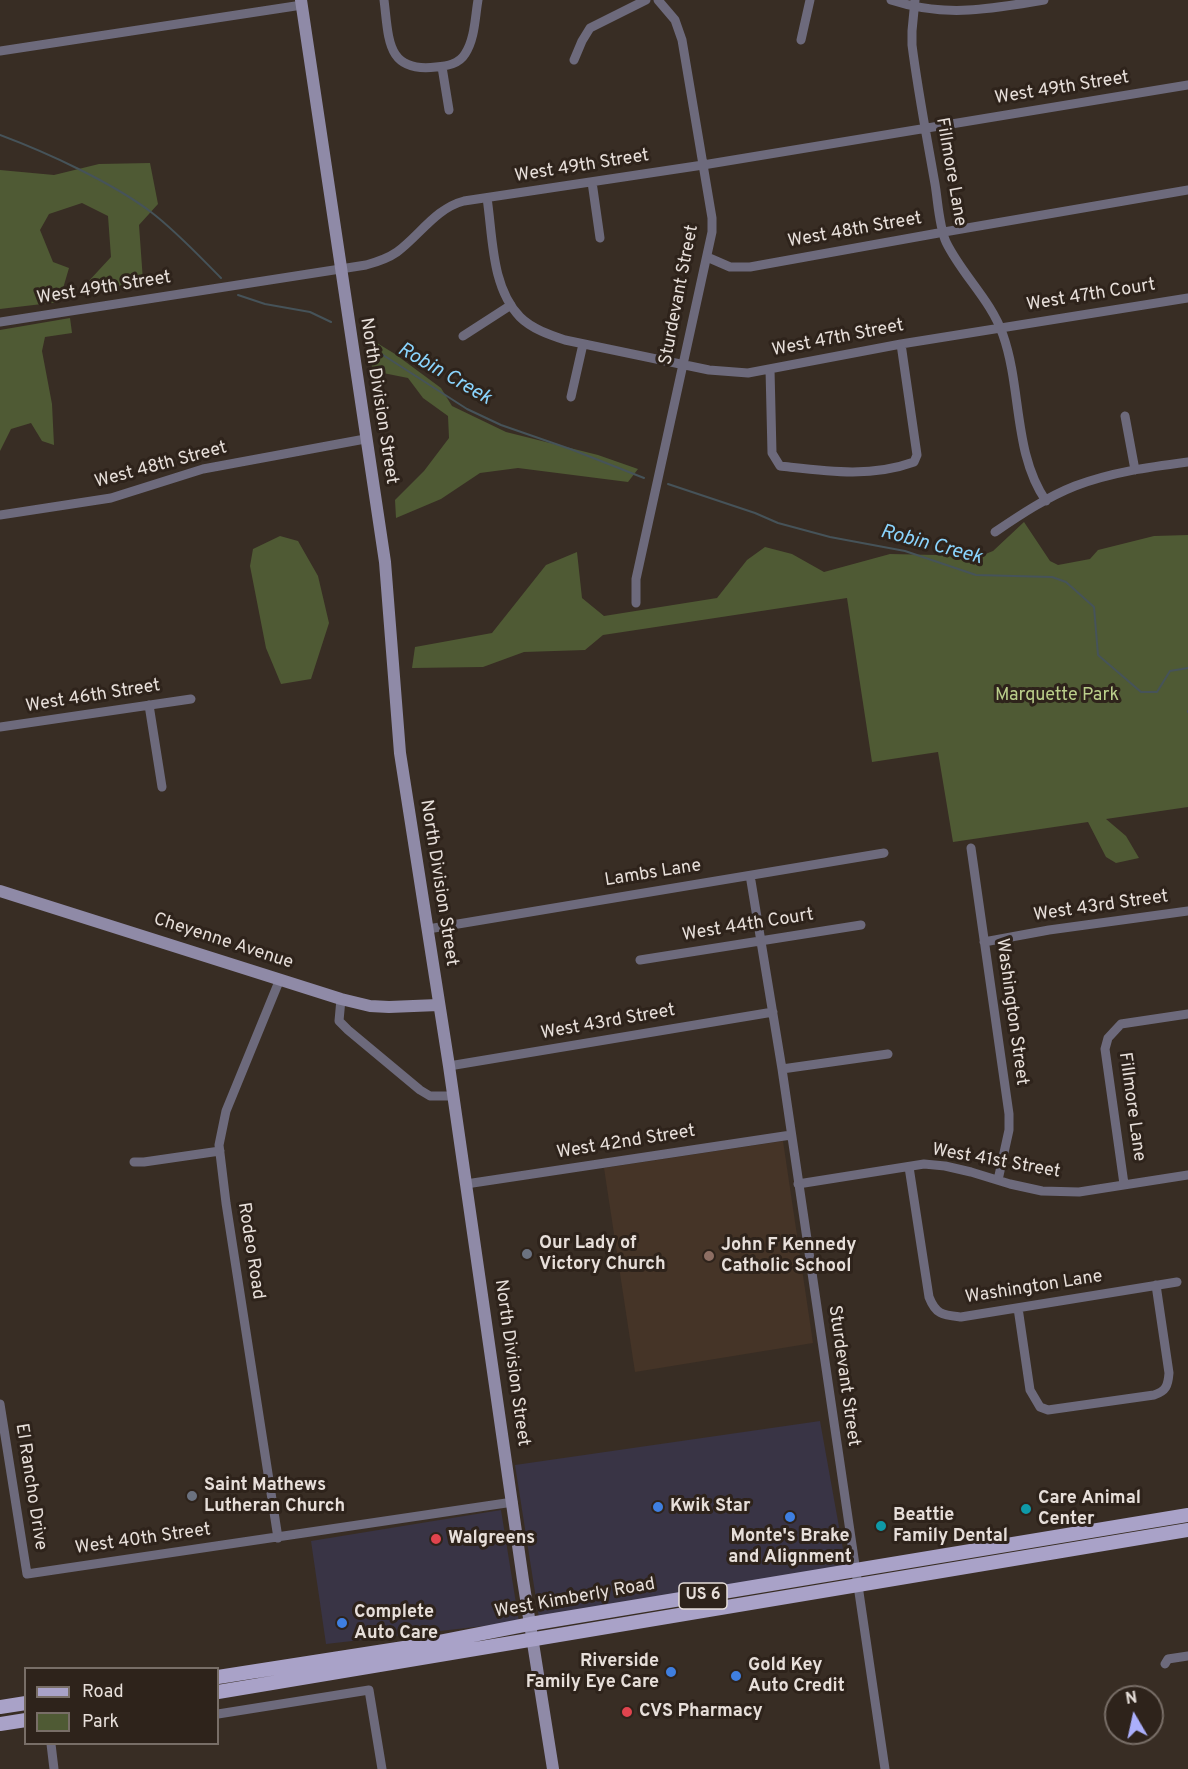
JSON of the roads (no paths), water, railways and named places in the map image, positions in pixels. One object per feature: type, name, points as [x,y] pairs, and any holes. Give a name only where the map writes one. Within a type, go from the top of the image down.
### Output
[{"type":"main road","name":"North Division Street","points":[[302,2],[385,562],[400,753],[449,1066],[552,1769]]},
{"type":"main road","name":"Cheyenne Avenue","points":[[0,891],[341,999],[369,1006],[390,1008],[438,1005]]},
{"type":"main road","name":"West Kimberly Road","points":[[219,1677],[423,1645],[530,1624],[1188,1515]]},
{"type":"main road","name":"West Kimberly Road","points":[[219,1692],[1188,1530]]},
{"type":"main road","points":[[0,1707],[24,1703]]},
{"type":"main road","points":[[0,1724],[24,1720]]},
{"type":"street","points":[[384,0],[392,48],[401,62],[412,68],[442,67],[453,64],[466,53],[472,35],[478,0]]},
{"type":"street","points":[[574,60],[590,28],[646,0]]},
{"type":"street","name":"Sturdevant Street","points":[[636,603],[636,579],[712,232],[704,165],[682,40],[675,20],[658,0]]},
{"type":"street","points":[[801,40],[810,0]]},
{"type":"street","points":[[891,0],[915,3],[930,10],[962,12],[1044,0]]},
{"type":"street","points":[[0,51],[302,2]]},
{"type":"street","name":"Fillmore Lane","points":[[915,3],[912,45],[944,232],[951,251],[991,309],[1000,328],[1014,374],[1029,466],[1038,490],[1046,501]]},
{"type":"street","points":[[442,67],[449,110]]},
{"type":"street","name":"West 49th Street","points":[[0,322],[382,261],[397,252],[429,222],[454,204],[1188,86]]},
{"type":"street","points":[[592,183],[600,238]]},
{"type":"street","name":"West 48th Street","points":[[707,257],[730,267],[750,267],[1188,190]]},
{"type":"street","points":[[463,336],[511,305],[499,280],[487,198]]},
{"type":"street","name":"West 47th Court","points":[[1000,328],[1188,298]]},
{"type":"street","name":"West 47th Street","points":[[511,305],[521,318],[545,333],[565,340],[731,373],[748,373],[1000,328]]},
{"type":"street","points":[[571,398],[583,344]]},
{"type":"street","points":[[770,369],[772,453],[780,466],[862,473],[903,466],[914,462],[917,455],[901,344]]},
{"type":"street","points":[[1125,416],[1135,470]]},
{"type":"street","name":"West 48th Street","points":[[0,516],[111,498],[203,469],[365,439]]},
{"type":"street","points":[[995,532],[1019,515],[1073,487],[1113,474],[1188,462]]},
{"type":"street","name":"West 46th Street","points":[[0,728],[191,699]]},
{"type":"street","points":[[149,705],[162,787]]},
{"type":"street","name":"Washington Street","points":[[971,848],[1009,1114],[1009,1130],[998,1180]]},
{"type":"street","name":"Lambs Lane","points":[[428,928],[884,853]]},
{"type":"street","name":"Sturdevant Street","points":[[751,881],[782,1069],[885,1769]]},
{"type":"street","name":"West 43rd Street","points":[[984,942],[1049,930],[1188,911]]},
{"type":"street","name":"West 44th Court","points":[[640,960],[861,924]]},
{"type":"street","name":"Rodeo Road","points":[[278,1538],[220,1151],[226,1111],[280,979]]},
{"type":"street","points":[[341,999],[339,1022],[348,1030],[420,1090],[437,1097],[453,1096]]},
{"type":"street","name":"West 43rd Street","points":[[449,1066],[773,1012]]},
{"type":"street","name":"Fillmore Lane","points":[[1124,1184],[1105,1049],[1108,1038],[1121,1024],[1188,1014]]},
{"type":"street","points":[[782,1069],[888,1054]]},
{"type":"street","name":"West 42nd Street","points":[[466,1184],[791,1135]]},
{"type":"street","points":[[134,1162],[220,1151]]},
{"type":"street","name":"West 41st Street","points":[[798,1184],[924,1164],[945,1166],[1042,1191],[1079,1192],[1188,1175]]},
{"type":"street","name":"Washington Lane","points":[[909,1167],[929,1297],[933,1307],[943,1315],[961,1317],[1177,1282]]},
{"type":"street","points":[[1018,1308],[1030,1390],[1040,1407],[1048,1410],[1163,1392],[1168,1384],[1169,1373],[1156,1286]]},
{"type":"street","name":"El Rancho Drive","points":[[0,1404],[27,1574]]},
{"type":"street","name":"West 40th Street","points":[[27,1574],[513,1502]]},
{"type":"street","points":[[1165,1664],[1168,1659],[1188,1656]]},
{"type":"street","points":[[219,1713],[369,1690],[382,1769]]},
{"type":"street","points":[[51,1745],[54,1769]]},
{"type":"waterway","name":"Robin Creek","points":[[0,135],[78,169],[135,201],[170,228],[221,278]]},
{"type":"waterway","name":"Robin Creek","points":[[238,295],[265,304],[310,312],[331,322]]},
{"type":"waterway","name":"Robin Creek","points":[[366,344],[467,409],[501,425],[644,478]]},
{"type":"waterway","name":"Robin Creek","points":[[668,484],[778,523],[830,537],[905,551],[976,575],[1052,577],[1066,582],[1094,607],[1098,655],[1141,692],[1157,692],[1170,671],[1188,668]]},
{"type":"place","name":"Our Lady of Victory Church","points":[[527,1254]]},
{"type":"place","name":"John F Kennedy Catholic School","points":[[709,1256]]},
{"type":"place","name":"Saint Mathews Lutheran Church","points":[[192,1496]]},
{"type":"place","name":"Kwik Star","points":[[658,1507]]},
{"type":"place","name":"Care Animal Center","points":[[1026,1509]]},
{"type":"place","name":"Monte's Brake and Alignment","points":[[790,1517]]},
{"type":"place","name":"Beattie Family Dental","points":[[881,1526]]},
{"type":"place","name":"Walgreens","points":[[436,1539]]},
{"type":"place","name":"Complete Auto Care","points":[[342,1623]]},
{"type":"place","name":"Riverside Family Eye Care","points":[[671,1672]]},
{"type":"place","name":"Gold Key Auto Credit","points":[[736,1676]]},
{"type":"place","name":"CVS Pharmacy","points":[[627,1712]]},
{"type":"park label","name":"Marquette Park","points":[[1057,696]]}]
